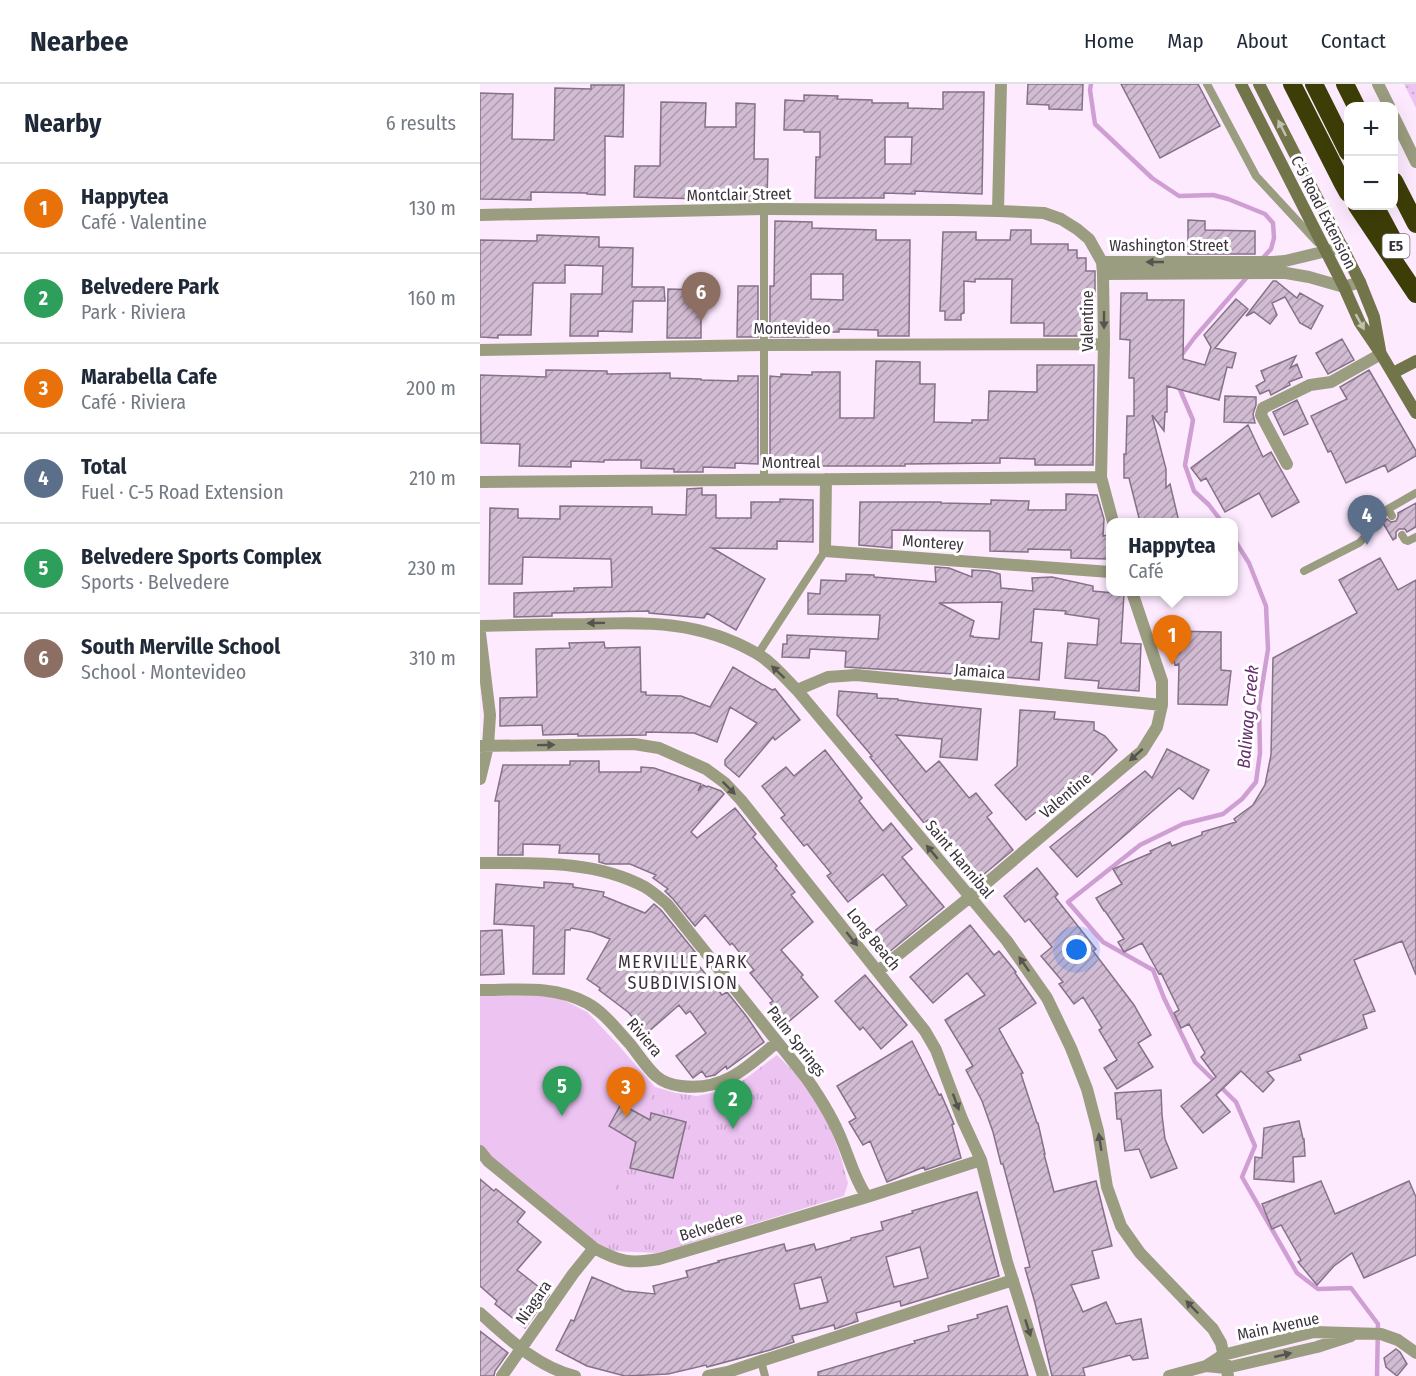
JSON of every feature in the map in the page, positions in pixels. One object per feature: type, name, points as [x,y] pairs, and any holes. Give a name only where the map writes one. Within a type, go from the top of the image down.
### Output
[{"type":"highway","points":[[1292,84],[1344,186]]},
{"type":"highway","points":[[1314,84],[1344,144]]},
{"type":"highway","points":[[1345,84],[1355,102]]},
{"type":"highway","points":[[1350,84],[1356,102]]},
{"type":"highway","name":"E5","points":[[1398,189],[1416,224]]},
{"type":"highway","points":[[1360,210],[1416,294]]},
{"type":"highway","name":"E5","points":[[1378,210],[1416,286]]},
{"type":"main road","name":"C-5 Road Extension","points":[[1241,84],[1360,323],[1416,413]]},
{"type":"main road","name":"C-5 Road Extension","points":[[1260,84],[1360,282],[1374,317],[1381,354]]},
{"type":"main road","points":[[1393,373],[1416,361]]},
{"type":"street","points":[[998,210],[1001,84]]},
{"type":"street","points":[[1378,84],[1387,102]]},
{"type":"street","points":[[1398,125],[1416,162]]},
{"type":"street","name":"Montclair Street","points":[[480,215],[764,209],[998,210]]},
{"type":"street","name":"Washington Street","points":[[998,210],[1044,213],[1061,219],[1089,239],[1103,268],[1273,267],[1286,273],[1344,287]]},
{"type":"street","name":"Washington Street","points":[[1273,267],[1285,261],[1343,247]]},
{"type":"street","name":"Valentine","points":[[1103,268],[1101,477],[1112,518]]},
{"type":"street","points":[[1344,287],[1360,282]]},
{"type":"street","name":"Montevideo","points":[[480,350],[764,345],[1104,344]]},
{"type":"street","points":[[1287,464],[1261,415],[1263,408],[1310,385],[1331,382],[1381,354]]},
{"type":"street","name":"Montreal","points":[[480,482],[1101,477]]},
{"type":"street","points":[[825,551],[826,479]]},
{"type":"street","name":"Monterey","points":[[825,551],[1106,572]]},
{"type":"street","name":"Valentine","points":[[878,971],[970,897],[1142,751],[1157,727],[1162,705],[1162,681],[1134,596]]},
{"type":"street","name":"Saint Hannibal","points":[[480,626],[638,622],[676,625],[701,630],[730,640],[758,654],[777,670],[797,690],[1007,941],[1047,998],[1087,1089],[1098,1131],[1107,1187],[1122,1226],[1140,1253],[1214,1329],[1221,1343],[1227,1372]]},
{"type":"street","points":[[480,633],[490,715],[480,779]]},
{"type":"street","name":"Jamaica","points":[[797,690],[828,677],[856,675],[1162,705]]},
{"type":"street","name":"Long Beach","points":[[484,746],[634,744],[659,748],[706,769],[725,783],[741,800],[925,1031],[936,1050],[962,1119],[981,1160],[1012,1280],[1043,1376]]},
{"type":"street","name":"Palm Springs","points":[[480,863],[530,863],[585,867],[607,872],[647,888],[667,904],[807,1079],[825,1105],[842,1140],[859,1186],[867,1197]]},
{"type":"street","name":"Riviera","points":[[480,990],[548,990],[568,994],[590,1004],[611,1022],[656,1076],[672,1085],[710,1086],[730,1079],[777,1042]]},
{"type":"street","name":"Belvedere","points":[[480,1151],[488,1161],[594,1248],[613,1258],[629,1262],[651,1260],[867,1197],[981,1160]]},
{"type":"street","name":"Niagara","points":[[502,1376],[573,1274],[594,1248]]},
{"type":"street","points":[[708,1376],[760,1362],[1012,1280]]},
{"type":"street","points":[[480,1313],[520,1349],[546,1365],[575,1376]]},
{"type":"street","name":"Main Avenue","points":[[1169,1376],[1206,1366],[1223,1355],[1314,1332],[1381,1334],[1398,1340],[1416,1353]]},
{"type":"street","name":"Main Avenue","points":[[1206,1366],[1227,1372],[1361,1333]]},
{"type":"lane","points":[[1206,84],[1256,176],[1325,251]]},
{"type":"lane","points":[[764,209],[764,479]]},
{"type":"lane","points":[[1304,571],[1359,543],[1369,528],[1416,493]]},
{"type":"lane","points":[[1402,535],[1408,541],[1416,537]]},
{"type":"lane","points":[[758,654],[825,551]]},
{"type":"lane","points":[[760,1362],[765,1376]]},
{"type":"green space","points":[[1404,84],[1416,84],[1416,108]]},
{"type":"green space","points":[[536,995],[587,1012],[655,1087],[676,1093],[697,1096],[725,1090],[745,1079],[777,1055],[819,1097],[848,1183],[844,1196],[658,1253],[613,1251],[590,1239],[480,1145],[480,996]]},
{"type":"green space","points":[[536,995],[560,998],[587,1012],[619,1046],[632,1070],[655,1087],[627,1163],[590,1239],[503,1171],[480,1145],[480,996]]},
{"type":"building","points":[[1028,84],[1083,84],[1082,110],[1049,109],[1049,105],[1027,104]]},
{"type":"building","points":[[1121,84],[1198,84],[1220,126],[1160,158]]},
{"type":"building","points":[[591,85],[624,85],[623,137],[605,136],[605,195],[531,192],[531,200],[480,199],[480,93],[513,94],[512,139],[554,140],[555,88],[591,89]]},
{"type":"building","points":[[943,92],[984,92],[982,194],[915,191],[915,194],[884,193],[884,198],[815,198],[816,157],[820,157],[820,132],[784,130],[785,100],[804,101],[804,95],[872,100],[872,103],[908,103],[908,108],[943,109]],"holes":[[[885,137],[912,137],[911,164],[885,164]]]},
{"type":"building","points":[[661,102],[706,103],[705,127],[736,127],[736,103],[755,104],[754,159],[768,159],[767,201],[634,197],[635,166],[660,166]]},
{"type":"building","points":[[1188,220],[1205,221],[1205,230],[1255,231],[1255,254],[1188,254]]},
{"type":"building","points":[[775,221],[812,222],[812,228],[876,230],[876,240],[910,240],[909,336],[878,336],[878,330],[839,329],[839,332],[809,332],[809,337],[770,337],[770,286],[774,286]],"holes":[[[811,274],[843,274],[843,300],[811,299]]]},
{"type":"building","points":[[1011,230],[1031,230],[1031,244],[1068,244],[1068,250],[1077,250],[1077,258],[1086,258],[1086,271],[1095,271],[1093,336],[1044,336],[1044,323],[1011,323],[1012,279],[964,281],[964,313],[961,314],[961,320],[945,320],[945,311],[940,311],[943,232],[976,232],[976,240],[1010,240]]},
{"type":"building","points":[[537,235],[599,237],[599,247],[633,248],[632,287],[664,287],[665,301],[633,301],[632,332],[598,331],[598,336],[570,336],[571,294],[602,294],[603,266],[565,265],[565,283],[533,283],[531,335],[480,337],[480,240],[537,241]]},
{"type":"building","points":[[1273,281],[1297,298],[1300,293],[1323,306],[1311,329],[1300,323],[1285,297],[1272,303],[1277,315],[1270,324],[1254,312],[1246,316]]},
{"type":"building","points":[[738,286],[758,286],[758,337],[737,337]]},
{"type":"building","points":[[668,289],[701,290],[701,338],[667,338]]},
{"type":"building","points":[[1121,293],[1147,293],[1147,300],[1184,300],[1183,359],[1205,365],[1211,347],[1204,335],[1236,299],[1248,309],[1215,348],[1236,353],[1232,368],[1227,367],[1219,400],[1167,386],[1164,431],[1152,415],[1166,469],[1166,488],[1170,484],[1178,518],[1139,518],[1129,478],[1124,478],[1127,416],[1134,416],[1134,378],[1129,378],[1130,340],[1120,339]]},
{"type":"building","points":[[1342,339],[1354,360],[1328,374],[1316,353]]},
{"type":"building","points":[[1296,356],[1290,368],[1297,364],[1302,377],[1289,382],[1290,385],[1271,395],[1269,390],[1260,394],[1256,386],[1265,381],[1261,371]]},
{"type":"building","points":[[876,361],[920,362],[920,384],[935,384],[934,422],[972,423],[972,420],[988,420],[989,391],[1037,392],[1037,365],[1094,365],[1093,465],[1035,465],[1035,459],[1000,458],[1000,463],[905,464],[905,466],[780,466],[780,464],[770,464],[770,376],[840,372],[840,418],[874,418]]},
{"type":"building","points":[[546,370],[607,371],[607,374],[670,373],[670,378],[701,380],[738,381],[738,376],[758,376],[758,464],[735,463],[735,468],[703,467],[703,472],[674,472],[674,469],[641,468],[641,460],[571,461],[571,467],[519,466],[520,444],[481,443],[480,375],[546,377]]},
{"type":"building","points":[[1369,370],[1416,451],[1416,456],[1388,472],[1385,465],[1346,483],[1311,416],[1347,399],[1340,387]]},
{"type":"building","points":[[1225,396],[1256,397],[1253,414],[1255,423],[1224,422]]},
{"type":"building","points":[[1297,400],[1308,424],[1284,435],[1273,412]]},
{"type":"building","points":[[1248,425],[1263,457],[1271,452],[1299,502],[1272,517],[1259,493],[1225,512],[1206,478],[1201,481],[1191,468]]},
{"type":"building","points":[[702,488],[702,495],[716,495],[716,518],[751,518],[751,502],[780,502],[780,499],[813,500],[813,542],[777,541],[777,549],[712,548],[765,579],[736,630],[707,613],[704,618],[649,613],[649,611],[552,613],[552,616],[514,617],[514,593],[612,587],[611,559],[523,557],[522,584],[489,584],[490,508],[518,509],[518,518],[560,519],[560,506],[652,507],[652,514],[686,515],[687,489]]},
{"type":"building","points":[[1066,494],[1097,495],[1104,519],[1103,536],[1106,535],[1106,559],[1071,558],[1071,550],[990,551],[990,531],[892,530],[892,548],[859,545],[860,502],[991,504],[991,500],[1029,501],[1028,510],[1066,510]]},
{"type":"building","points":[[1416,503],[1416,527],[1407,532],[1405,529],[1399,529],[1393,540],[1383,523],[1387,519],[1391,522],[1396,521],[1398,513]]},
{"type":"building","points":[[1380,558],[1398,590],[1416,580],[1416,975],[1402,941],[1354,960],[1375,1011],[1363,1015],[1367,1028],[1299,1055],[1301,1060],[1267,1072],[1274,1080],[1263,1092],[1241,1071],[1216,1095],[1230,1112],[1203,1133],[1181,1106],[1216,1077],[1201,1057],[1205,1053],[1189,1024],[1181,1028],[1174,1013],[1179,1010],[1161,973],[1159,974],[1142,943],[1124,952],[1118,942],[1124,939],[1096,898],[1122,884],[1113,869],[1151,853],[1150,851],[1170,842],[1172,846],[1202,835],[1202,832],[1236,822],[1234,819],[1253,805],[1265,785],[1271,755],[1273,658],[1357,613],[1339,580]]},
{"type":"building","points":[[935,567],[949,568],[972,577],[972,570],[989,571],[1000,574],[1001,588],[1033,591],[1032,578],[1052,577],[1093,586],[1093,591],[1106,592],[1106,596],[1124,596],[1121,643],[1141,644],[1139,691],[1098,688],[1099,681],[1065,678],[1068,643],[1097,645],[1099,619],[1065,614],[1066,611],[1034,609],[1031,642],[1042,643],[1039,680],[845,667],[846,651],[810,649],[809,658],[782,657],[783,644],[787,644],[787,635],[878,639],[880,615],[808,614],[808,593],[820,594],[821,580],[846,581],[846,574],[874,575],[874,577],[936,582]],"holes":[[[1002,602],[999,639],[970,636],[974,621],[939,603]]]},
{"type":"building","points":[[1165,631],[1221,632],[1221,670],[1231,671],[1227,705],[1178,704],[1179,664],[1175,665]]},
{"type":"building","points":[[604,642],[605,648],[640,647],[641,692],[646,692],[646,695],[681,696],[710,707],[733,667],[772,690],[775,689],[800,720],[775,740],[773,737],[739,777],[725,765],[725,760],[757,723],[730,707],[717,742],[694,733],[543,735],[542,725],[500,726],[500,698],[537,697],[536,649],[570,648],[569,643]]},
{"type":"building","points":[[839,691],[877,694],[877,698],[981,709],[977,760],[940,757],[942,739],[896,735],[926,772],[939,761],[969,798],[976,793],[992,813],[987,817],[1013,850],[977,880],[928,820],[924,823],[837,715]]},
{"type":"building","points":[[1020,710],[1055,712],[1054,719],[1094,722],[1094,730],[1105,736],[1117,750],[1090,777],[1086,772],[1026,820],[995,785],[1017,766]]},
{"type":"building","points":[[1167,749],[1209,770],[1193,799],[1179,788],[1077,877],[1050,847],[1145,771],[1152,778]]},
{"type":"building","points":[[825,750],[862,798],[859,801],[883,831],[891,823],[912,849],[902,857],[944,907],[888,953],[872,933],[907,905],[883,874],[848,902],[827,876],[831,873],[807,844],[804,846],[781,818],[785,815],[762,786],[786,767],[794,776]]},
{"type":"building","points":[[570,761],[599,761],[599,772],[641,772],[641,767],[654,768],[701,784],[698,791],[703,785],[721,791],[724,794],[691,832],[697,838],[735,808],[756,834],[753,837],[777,866],[775,868],[795,892],[791,895],[813,922],[781,950],[803,975],[801,977],[818,997],[787,1023],[770,1003],[773,1001],[750,973],[754,970],[732,943],[730,945],[705,915],[695,926],[665,891],[668,889],[653,878],[656,875],[630,864],[599,862],[599,854],[559,853],[560,845],[523,844],[523,855],[498,855],[499,801],[495,801],[503,765],[570,765]]},
{"type":"building","points":[[1037,868],[1058,894],[1055,897],[1096,949],[1093,951],[1134,1005],[1151,1035],[1138,1043],[1153,1067],[1117,1089],[1104,1068],[1117,1060],[1099,1030],[1102,1028],[1083,997],[1074,1004],[1059,984],[1063,982],[1041,956],[1052,947],[1029,919],[1025,922],[1004,896]]},
{"type":"building","points":[[544,882],[573,884],[573,887],[604,892],[603,896],[645,913],[654,904],[696,953],[692,957],[722,995],[727,992],[764,1042],[727,1069],[726,1066],[715,1075],[706,1077],[702,1071],[693,1078],[676,1056],[706,1033],[690,1011],[686,1014],[679,1005],[647,1033],[628,1012],[587,979],[610,939],[592,932],[571,928],[565,930],[564,974],[533,974],[534,926],[494,924],[496,884],[544,888]]},
{"type":"building","points":[[970,925],[994,955],[999,951],[1036,1003],[999,1029],[1023,1073],[1021,1074],[1038,1123],[1054,1192],[1096,1181],[1112,1246],[1092,1251],[1099,1278],[1071,1285],[1083,1312],[1106,1302],[1116,1324],[1141,1319],[1148,1358],[1133,1360],[1130,1355],[1083,1368],[1085,1376],[1052,1376],[1025,1268],[1030,1267],[1003,1164],[1001,1164],[982,1101],[966,1070],[973,1066],[945,1020],[985,995],[967,973],[933,1003],[910,977]]},
{"type":"building","points":[[502,930],[504,974],[480,975],[480,931]]},
{"type":"building","points":[[865,975],[907,1025],[881,1049],[863,1027],[860,1030],[835,1001]]},
{"type":"building","points":[[912,1041],[939,1095],[941,1094],[954,1124],[952,1125],[961,1158],[925,1170],[924,1167],[887,1182],[870,1141],[863,1145],[849,1122],[856,1118],[837,1086]]},
{"type":"building","points":[[1161,1090],[1165,1139],[1177,1168],[1151,1178],[1139,1149],[1125,1151],[1121,1119],[1117,1119],[1115,1093]]},
{"type":"building","points":[[621,1104],[650,1120],[651,1113],[686,1122],[673,1178],[630,1168],[636,1142],[609,1126]]},
{"type":"building","points":[[1299,1121],[1304,1139],[1305,1156],[1293,1157],[1294,1182],[1254,1179],[1255,1157],[1262,1158],[1264,1128]]},
{"type":"building","points":[[480,1179],[525,1212],[517,1222],[541,1242],[517,1270],[549,1295],[525,1328],[495,1304],[497,1301],[480,1286]]},
{"type":"building","points":[[1321,1181],[1335,1214],[1409,1181],[1416,1197],[1416,1255],[1364,1278],[1352,1253],[1334,1266],[1317,1285],[1298,1262],[1301,1260],[1281,1225],[1272,1229],[1262,1204]]},
{"type":"building","points":[[977,1192],[999,1276],[901,1306],[900,1301],[856,1313],[858,1321],[835,1329],[834,1325],[792,1336],[794,1342],[770,1350],[707,1367],[706,1365],[668,1374],[625,1376],[587,1366],[556,1350],[571,1320],[574,1321],[592,1277],[625,1291],[655,1294],[653,1286],[688,1277],[686,1271],[784,1244],[786,1251],[814,1244],[816,1250],[883,1230],[881,1222],[913,1213],[912,1211]],"holes":[[[920,1247],[928,1278],[894,1287],[886,1257]],[[821,1277],[828,1302],[800,1309],[794,1284]]]},
{"type":"building","points":[[1007,1306],[1028,1376],[818,1376],[818,1372],[915,1343],[914,1341],[949,1331],[948,1326],[978,1318],[977,1315]]},
{"type":"building","points":[[480,1331],[508,1353],[494,1376],[480,1376]]},
{"type":"building","points":[[1396,1349],[1407,1364],[1397,1376],[1386,1367],[1384,1358]]},
{"type":"waterway","name":"Baliwag Creek","points":[[1091,84],[1095,124],[1152,178],[1179,196],[1213,195],[1265,214],[1273,223],[1274,238],[1271,249],[1261,260]]},
{"type":"waterway","name":"Baliwag Creek","points":[[1180,357],[1248,276]]},
{"type":"waterway","name":"Baliwag Creek","points":[[1178,385],[1193,420],[1185,465],[1194,491],[1219,518]]},
{"type":"waterway","name":"Baliwag Creek","points":[[1238,545],[1249,563],[1266,606],[1268,649],[1259,705],[1260,753],[1256,782],[1242,799],[1223,814],[1183,824],[1140,845],[1068,902],[1103,942],[1153,970],[1195,1062],[1236,1102],[1255,1146],[1242,1177],[1297,1273],[1318,1289],[1351,1288],[1378,1324],[1377,1376]]},
{"type":"place","name":"South Merville School","points":[[701,322]]},
{"type":"place","name":"Total","points":[[1367,545]]},
{"type":"place","name":"Happytea","points":[[1172,665]]},
{"type":"place","name":"Belvedere Sports Complex","points":[[562,1116]]},
{"type":"place","name":"Marabella Cafe","points":[[626,1117]]},
{"type":"place","name":"Belvedere Park","points":[[733,1129]]},
{"type":"district","name":"MERVILLE PARK SUBDIVISION","points":[[683,972]]}]
